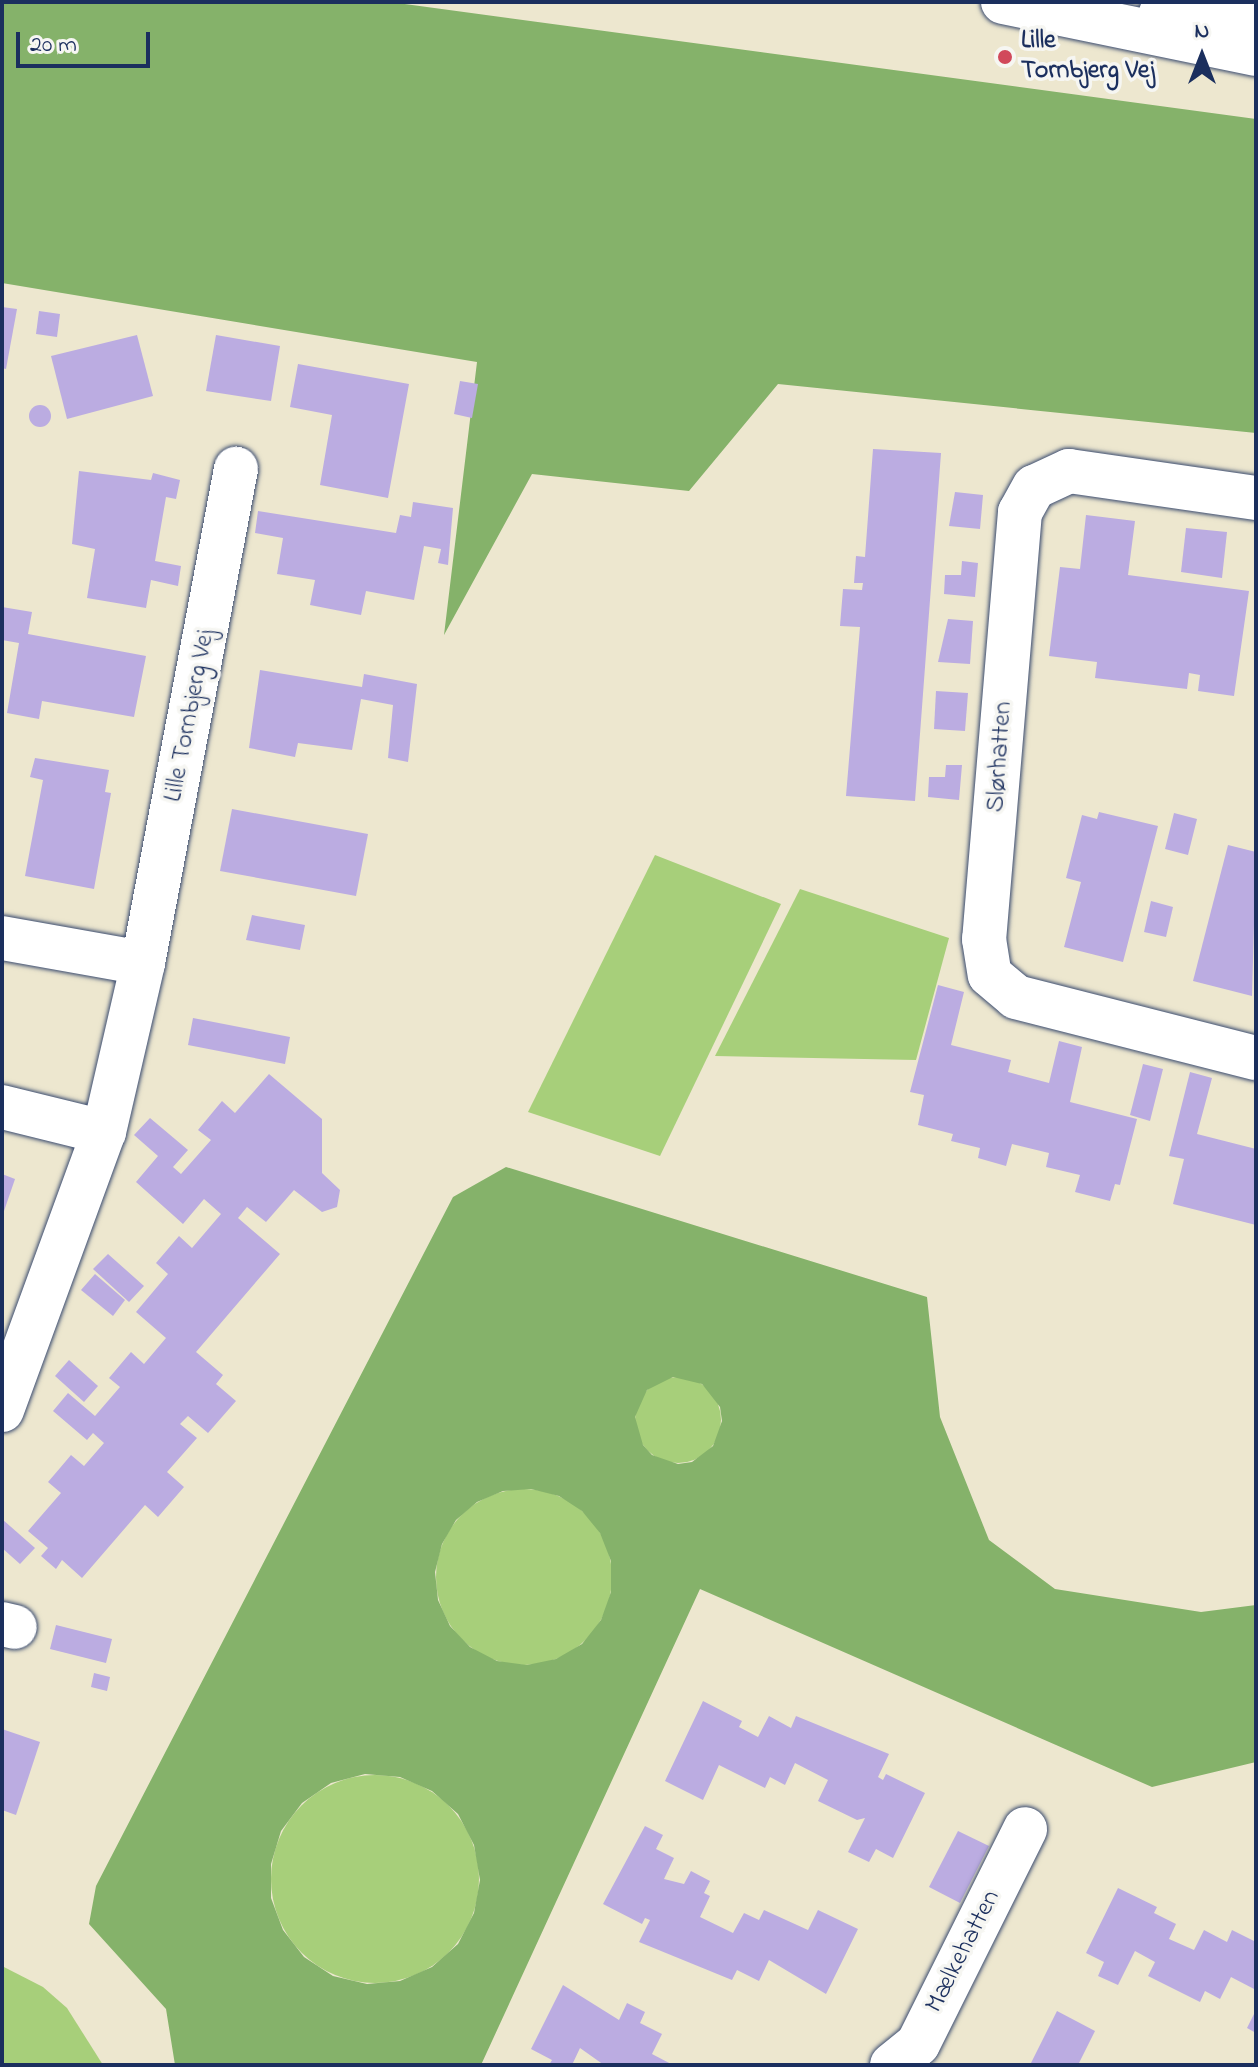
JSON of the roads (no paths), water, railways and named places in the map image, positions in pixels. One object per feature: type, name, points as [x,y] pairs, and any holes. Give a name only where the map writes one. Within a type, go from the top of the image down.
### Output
[{"type":"street","points":[[1003,2],[1051,9],[1256,54]]},
{"type":"street","points":[[1051,9],[1256,17]]},
{"type":"street","name":"Lille Tornbjerg Vej","points":[[2,1410],[10,1368],[104,1132],[143,963],[236,469]]},
{"type":"street","name":"Slørhatten","points":[[1256,498],[1069,471],[1034,487],[1020,512],[984,939],[990,975],[1016,997],[1256,1058]]},
{"type":"street","points":[[2,938],[143,963]]},
{"type":"street","points":[[2,1107],[104,1132]]},
{"type":"street","name":"Mælkehatten","points":[[892,2065],[918,2044],[1025,1829]]},
{"type":"place","name":"Lille Tornbjerg Vej","points":[[1005,57]]}]
